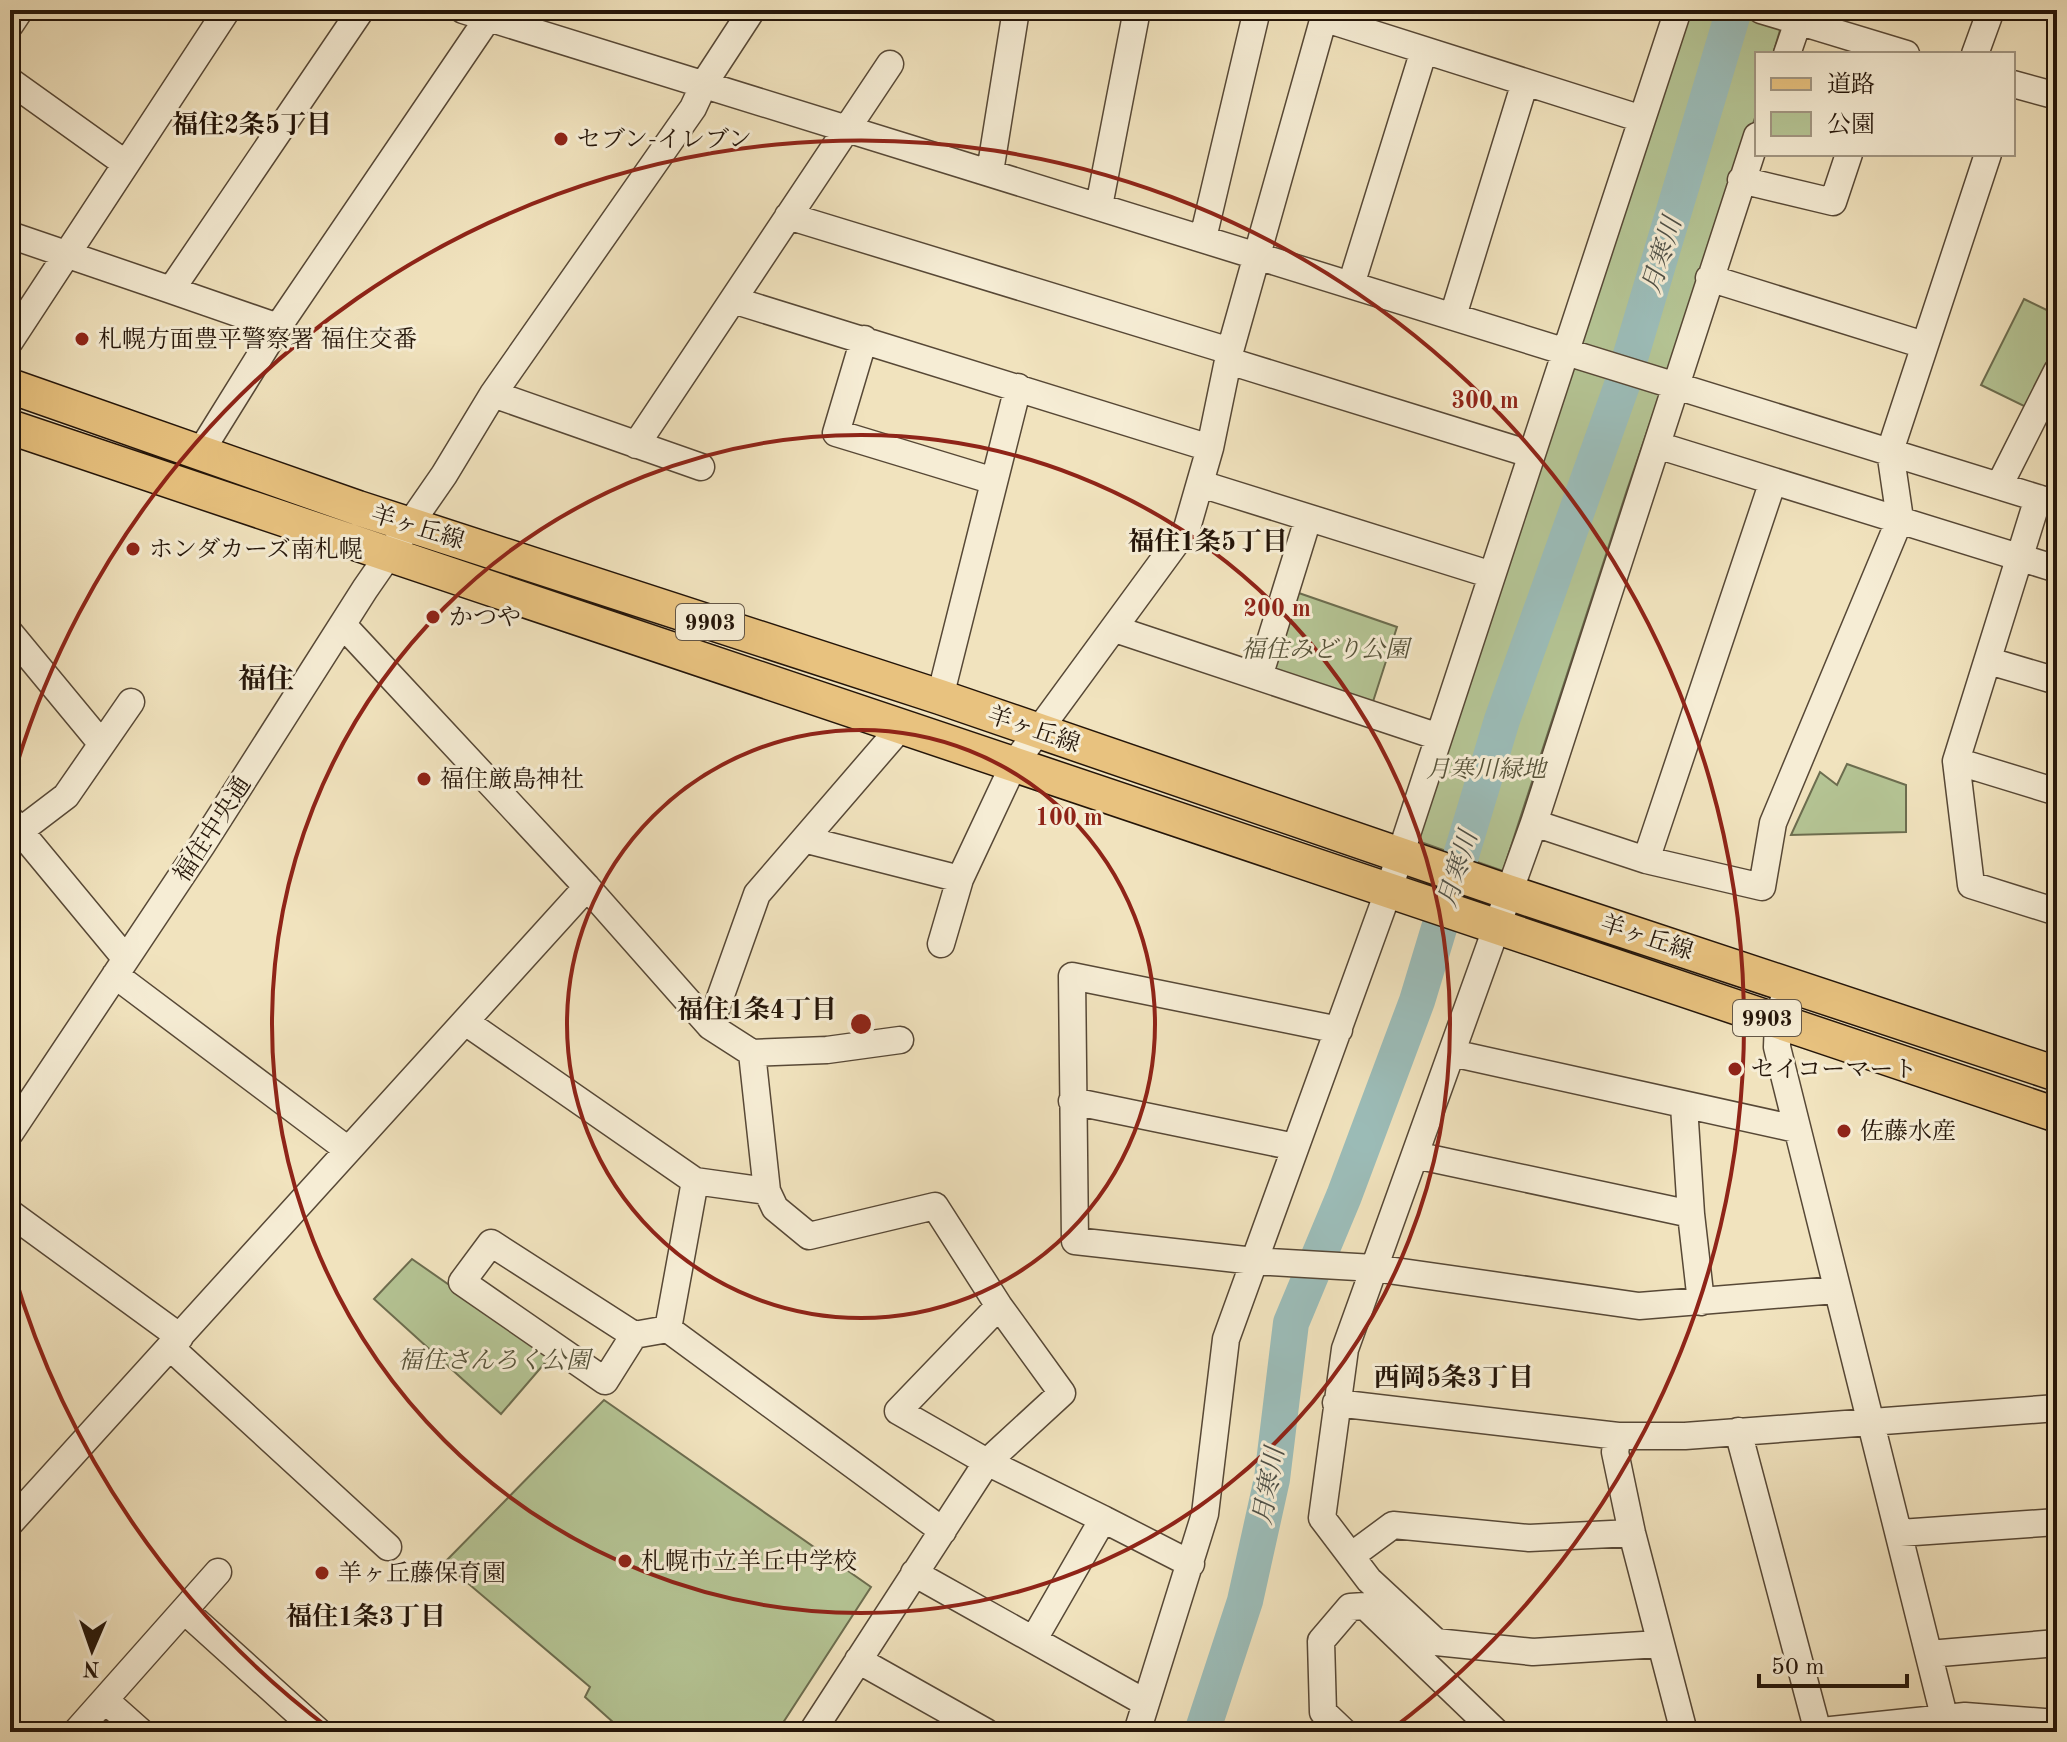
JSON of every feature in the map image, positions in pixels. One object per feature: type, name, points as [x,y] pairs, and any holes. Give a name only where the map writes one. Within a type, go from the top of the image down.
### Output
[{"type":"main road","name":"羊ヶ丘線","points":[[10,386],[412,524],[940,697],[1498,889],[2057,1074]]},
{"type":"main road","name":"羊ヶ丘線","points":[[10,427],[2057,1115]]},
{"type":"street","points":[[10,25],[20,10]]},
{"type":"street","points":[[10,341],[227,10]]},
{"type":"street","points":[[171,290],[361,10]]},
{"type":"street","points":[[463,10],[705,82],[2047,501],[2019,557],[1956,761],[1971,885],[2057,912]]},
{"type":"street","name":"福住中央通","points":[[10,1133],[412,524],[493,394],[693,108],[705,82],[752,10]]},
{"type":"street","points":[[990,172],[1016,10]]},
{"type":"street","points":[[1099,206],[1137,10]]},
{"type":"street","points":[[1203,238],[1257,10]]},
{"type":"street","points":[[1137,1732],[1205,1514],[1226,1339],[1339,1030],[1395,894],[1439,737],[1530,454],[1576,354],[1642,119],[1678,10]]},
{"type":"street","points":[[1976,52],[1991,10]]},
{"type":"street","points":[[1767,12],[1800,17],[1891,52]]},
{"type":"street","points":[[941,944],[960,879],[1014,764],[1187,528],[1210,448],[1230,356],[1324,14],[1424,50],[1642,119]]},
{"type":"street","points":[[1788,52],[1800,17]]},
{"type":"street","points":[[201,451],[278,327],[488,18]]},
{"type":"street","points":[[1351,285],[1424,50]]},
{"type":"street","points":[[636,445],[890,64]]},
{"type":"street","points":[[10,81],[126,164]]},
{"type":"street","points":[[1453,316],[1525,82]]},
{"type":"street","points":[[2015,85],[2057,96]]},
{"type":"street","points":[[1659,1644],[1533,1652],[1436,1642],[1369,1580],[1322,1518],[1345,1349],[1366,1267],[1415,1155],[1452,1053],[1498,889],[1534,823],[1657,445],[1665,382],[1709,278],[1755,142]]},
{"type":"street","points":[[1741,180],[1833,202],[1848,156]]},
{"type":"street","points":[[1534,823],[1646,860],[1762,887],[1773,823],[1900,519],[1890,451],[1987,156]]},
{"type":"street","points":[[788,216],[1530,454]]},
{"type":"street","points":[[10,235],[278,327]]},
{"type":"street","points":[[1709,278],[1924,345]]},
{"type":"street","points":[[733,300],[1210,448]]},
{"type":"street","points":[[864,339],[836,433],[994,481]]},
{"type":"street","points":[[1999,486],[2057,371]]},
{"type":"street","points":[[940,697],[1018,387]]},
{"type":"street","points":[[493,394],[701,467]]},
{"type":"street","points":[[1657,445],[2057,569]]},
{"type":"street","points":[[1646,860],[1773,481]]},
{"type":"street","points":[[1201,484],[1492,575]]},
{"type":"street","points":[[1259,677],[1308,519]]},
{"type":"street","points":[[343,625],[587,887],[710,1026],[752,1053],[827,1050],[900,1040]]},
{"type":"street","points":[[1115,629],[1439,737]]},
{"type":"street","points":[[10,633],[101,743]]},
{"type":"street","points":[[1989,661],[2057,681]]},
{"type":"street","points":[[131,702],[66,796],[15,825],[120,967],[348,1150]]},
{"type":"street","points":[[710,1026],[757,894],[807,840],[901,727]]},
{"type":"street","points":[[1956,761],[2057,792]]},
{"type":"street","points":[[807,840],[960,879]]},
{"type":"street","points":[[13,1516],[467,1023],[587,887]]},
{"type":"street","points":[[1339,1030],[1072,976],[1075,1241],[1254,1261],[1366,1267],[1639,1306],[1836,1290]]},
{"type":"street","points":[[1788,984],[1778,1021],[1777,1047],[1868,1421],[1900,1533],[1947,1726]]},
{"type":"street","points":[[467,1023],[695,1181],[767,1191]]},
{"type":"street","points":[[752,1053],[767,1191],[775,1208],[809,1236],[935,1206],[999,1306],[1062,1393],[987,1462],[812,1732]]},
{"type":"street","points":[[1452,1053],[1796,1129]]},
{"type":"street","points":[[1072,1101],[1295,1147]]},
{"type":"street","points":[[1684,1106],[1701,1302]]},
{"type":"street","points":[[1415,1155],[1691,1214]]},
{"type":"street","points":[[668,1329],[695,1181]]},
{"type":"street","points":[[10,1213],[175,1342],[388,1547]]},
{"type":"street","points":[[634,1335],[605,1381],[462,1282],[491,1243],[634,1335],[668,1329],[943,1531]]},
{"type":"street","points":[[999,1306],[898,1411],[987,1462],[1191,1564]]},
{"type":"street","points":[[1336,1403],[1618,1436],[1738,1431],[2057,1408]]},
{"type":"street","points":[[1738,1431],[1815,1732],[1947,1726],[1965,1716],[2057,1723]]},
{"type":"street","points":[[1618,1436],[1615,1452],[1632,1533],[1684,1732]]},
{"type":"street","points":[[1034,1639],[1103,1519]]},
{"type":"street","points":[[1900,1533],[2057,1522]]},
{"type":"street","points":[[1351,1556],[1393,1525],[1529,1538],[1632,1533]]},
{"type":"street","points":[[76,1732],[218,1572]]},
{"type":"street","points":[[914,1573],[1146,1703]]},
{"type":"street","points":[[1344,1732],[1323,1712],[1321,1641],[1350,1607],[1365,1606],[1496,1732]]},
{"type":"street","points":[[185,1611],[319,1732]]},
{"type":"street","points":[[1929,1654],[2057,1643]]},
{"type":"street","points":[[858,1660],[986,1732]]},
{"type":"street","points":[[105,1700],[141,1732]]},
{"type":"green space","name":"月寒川緑地","points":[[1690,10],[1786,10],[1774,52],[1755,52],[1755,118],[1627,490],[1503,871],[1412,839]]},
{"type":"green space","points":[[2024,299],[2057,315],[2057,350],[2028,408],[1981,385]]},
{"type":"green space","name":"福住みどり公園","points":[[1293,591],[1397,627],[1370,711],[1272,671]]},
{"type":"green space","points":[[1847,764],[1906,785],[1906,832],[1791,835],[1820,772],[1837,785]]},
{"type":"green space","name":"福住さんろく公園","points":[[412,1259],[551,1356],[501,1414],[374,1299]]},
{"type":"green space","name":"札幌市立羊丘中学校","points":[[604,1400],[871,1587],[777,1732],[624,1732],[585,1697],[590,1687],[444,1563]]},
{"type":"waterway","name":"月寒川","points":[[1202,1732],[1245,1601],[1272,1479],[1291,1323],[1344,1196],[1417,1001],[1502,720],[1622,385],[1734,10]]},
{"type":"place","name":"セブン-イレブン","points":[[561,139]]},
{"type":"place","name":"札幌方面豊平警察署 福住交番","points":[[82,339]]},
{"type":"place","name":"ホンダカーズ南札幌","points":[[133,549]]},
{"type":"place","name":"かつや","points":[[433,617]]},
{"type":"place","name":"福住厳島神社","points":[[424,779]]},
{"type":"place","name":"セイコーマート","points":[[1735,1069]]},
{"type":"place","name":"佐藤水産","points":[[1844,1131]]},
{"type":"place","name":"札幌市立羊丘中学校","points":[[625,1561]]},
{"type":"place","name":"羊ヶ丘藤保育園","points":[[322,1573]]},
{"type":"district","name":"福住2条5丁目","points":[[252,124]]},
{"type":"district","name":"福住1条5丁目","points":[[1208,541]]},
{"type":"district","name":"福住","points":[[266,678]]},
{"type":"district","name":"福住1条4丁目","points":[[757,1009]]},
{"type":"district","name":"西岡5条3丁目","points":[[1454,1377]]},
{"type":"district","name":"福住1条3丁目","points":[[366,1616]]}]
